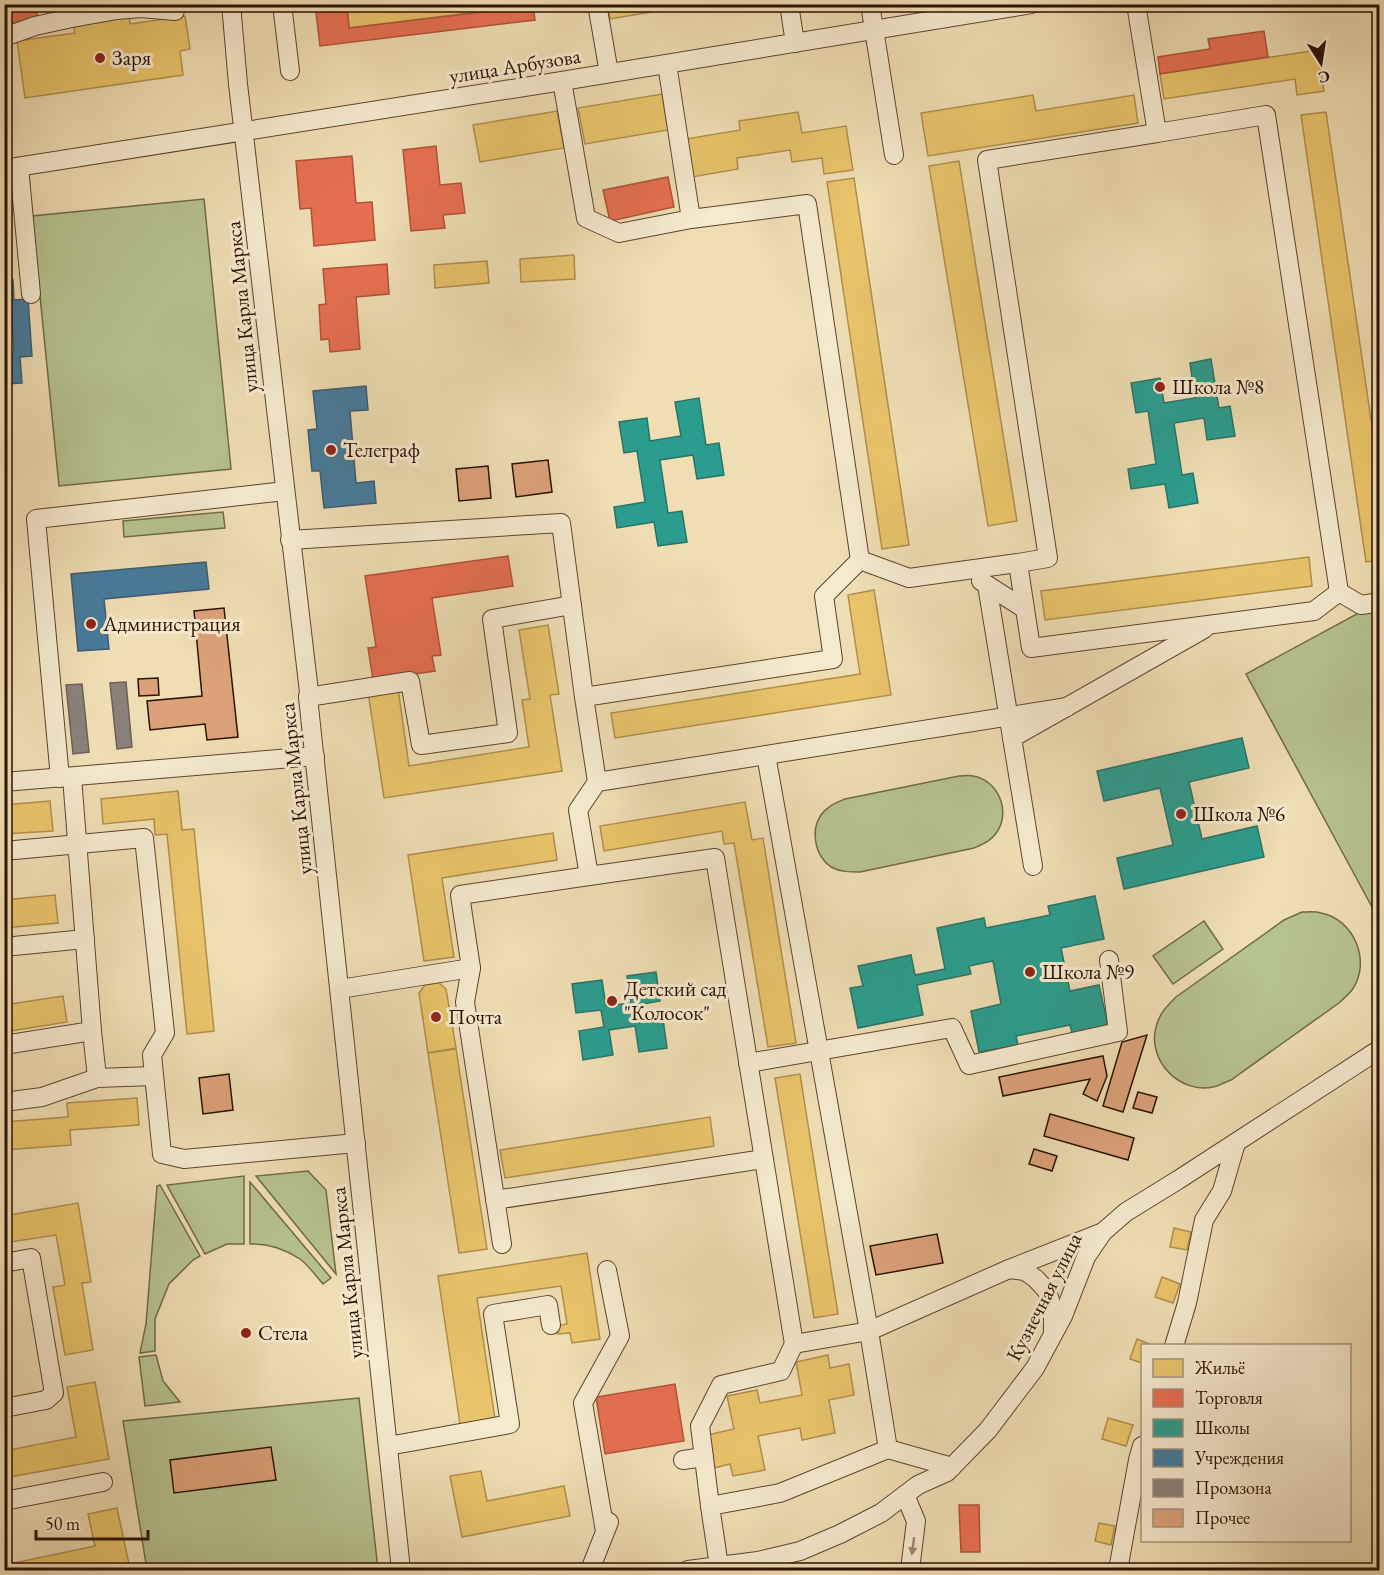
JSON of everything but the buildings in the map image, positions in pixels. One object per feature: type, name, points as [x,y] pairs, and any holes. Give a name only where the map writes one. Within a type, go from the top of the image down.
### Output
[{"type":"street","name":"улица Карла Маркса","points":[[231,4],[309,692],[401,1570]]},
{"type":"street","points":[[282,4],[290,71]]},
{"type":"street","points":[[597,4],[609,73]]},
{"type":"street","points":[[789,4],[795,43]]},
{"type":"street","points":[[870,4],[894,155]]},
{"type":"street","name":"улица Арбузова","points":[[12,168],[1032,4]]},
{"type":"street","points":[[1136,4],[1157,133]]},
{"type":"street","points":[[4,37],[35,26],[117,10],[141,8],[175,11]]},
{"type":"street","points":[[666,64],[692,219]]},
{"type":"street","points":[[562,81],[586,218],[619,233],[692,219],[807,204],[860,560]]},
{"type":"street","points":[[860,560],[909,579],[1048,558],[987,160],[1266,115],[1340,592],[1360,605],[1380,602]]},
{"type":"street","points":[[12,168],[31,294]]},
{"type":"street","points":[[97,1078],[77,844],[66,777],[36,519],[285,491]]},
{"type":"street","points":[[291,540],[561,523],[597,782],[578,810],[589,876]]},
{"type":"street","points":[[584,698],[833,659],[824,596],[860,560]]},
{"type":"street","points":[[1018,563],[1031,648],[1314,611],[1340,592]]},
{"type":"street","points":[[966,571],[1025,609]]},
{"type":"street","points":[[987,585],[1033,866]]},
{"type":"street","points":[[308,697],[410,681],[421,746],[508,733],[492,619],[572,605]]},
{"type":"street","points":[[1012,738],[1214,624]]},
{"type":"street","points":[[597,782],[1067,707]]},
{"type":"street","points":[[766,755],[888,1449]]},
{"type":"street","points":[[4,782],[315,756]]},
{"type":"street","points":[[4,851],[144,838],[165,1033],[152,1055],[162,1154],[184,1159],[356,1143]]},
{"type":"street","points":[[502,1244],[465,1002],[471,968],[460,895],[715,858],[794,1344],[781,1371],[721,1385],[700,1426],[710,1506],[722,1568]]},
{"type":"street","points":[[4,947],[85,939]]},
{"type":"street","points":[[748,1063],[952,1028],[969,1065],[1118,1032],[1109,960]]},
{"type":"street","points":[[340,989],[471,968]]},
{"type":"street","points":[[4,1045],[92,1031]]},
{"type":"street","name":"Кузнечная улица","points":[[688,1570],[722,1568],[800,1551],[840,1534],[880,1513],[911,1490],[947,1472],[988,1430],[1035,1368],[1063,1316],[1086,1257],[1103,1232],[1126,1212],[1380,1049]]},
{"type":"street","points":[[4,1102],[42,1097],[97,1078],[154,1076]]},
{"type":"street","points":[[1175,1344],[1188,1303],[1204,1220],[1222,1191],[1236,1143]]},
{"type":"street","points":[[495,1200],[764,1159]]},
{"type":"street","points":[[794,1344],[869,1331],[1009,1269],[1103,1232]]},
{"type":"street","points":[[4,1263],[31,1258],[54,1393],[46,1400],[4,1408]]},
{"type":"street","points":[[1009,1269],[1025,1271],[1047,1291],[1053,1310],[1053,1335]]},
{"type":"street","points":[[605,1531],[583,1403],[620,1336],[607,1270]]},
{"type":"street","points":[[1047,1291],[1063,1290],[1077,1280]]},
{"type":"street","points":[[388,1446],[510,1424],[493,1314],[548,1305],[551,1325]]},
{"type":"street","points":[[710,1506],[780,1493],[888,1449],[952,1467]]},
{"type":"street","points":[[1118,1570],[1141,1452]]},
{"type":"street","points":[[682,1460],[704,1457]]},
{"type":"street","points":[[4,1501],[103,1482]]},
{"type":"street","points":[[910,1570],[916,1521],[911,1490]]},
{"type":"street","points":[[590,1570],[614,1511]]},
{"type":"green space","points":[[204,199],[231,469],[59,486],[32,216]]},
{"type":"green space","points":[[223,512],[225,528],[124,537],[123,521]]},
{"type":"green space","points":[[1379,602],[1379,920],[1246,674]]},
{"type":"green space","points":[[959,776],[982,779],[989,783],[1000,798],[1003,815],[1001,824],[995,835],[987,842],[974,848],[860,872],[834,869],[821,856],[816,843],[816,828],[821,815],[832,805],[845,799]]},
{"type":"green space","points":[[1302,912],[1316,912],[1333,917],[1351,933],[1360,955],[1358,979],[1352,990],[1339,1003],[1231,1080],[1201,1088],[1178,1080],[1161,1063],[1156,1052],[1156,1027],[1164,1010],[1176,997],[1284,920]]},
{"type":"green space","points":[[1204,921],[1223,949],[1173,984],[1153,956]]},
{"type":"green space","points":[[308,1171],[326,1190],[336,1274],[256,1176]]},
{"type":"green space","points":[[244,1176],[244,1244],[227,1244],[205,1254],[167,1185]]},
{"type":"green space","points":[[250,1182],[331,1278],[323,1284],[294,1255],[269,1246],[250,1244]]},
{"type":"green space","points":[[160,1185],[200,1256],[169,1284],[155,1319],[155,1351],[140,1353],[146,1324],[157,1186]]},
{"type":"green space","points":[[156,1355],[163,1381],[180,1402],[145,1406],[139,1357]]},
{"type":"green space","points":[[359,1398],[378,1570],[147,1570],[123,1421]]},
{"type":"place","name":"Заря","points":[[100,58]]},
{"type":"place","name":"Школа №8","points":[[1160,387]]},
{"type":"place","name":"Телеграф","points":[[331,450]]},
{"type":"place","name":"Администрация","points":[[91,624]]},
{"type":"place","name":"Школа №6","points":[[1181,814]]},
{"type":"place","name":"Школа №9","points":[[1030,972]]},
{"type":"place","name":"Детский сад \"Колосок\"","points":[[612,1001]]},
{"type":"place","name":"Почта","points":[[436,1017]]},
{"type":"place","name":"Стела","points":[[246,1333]]}]
